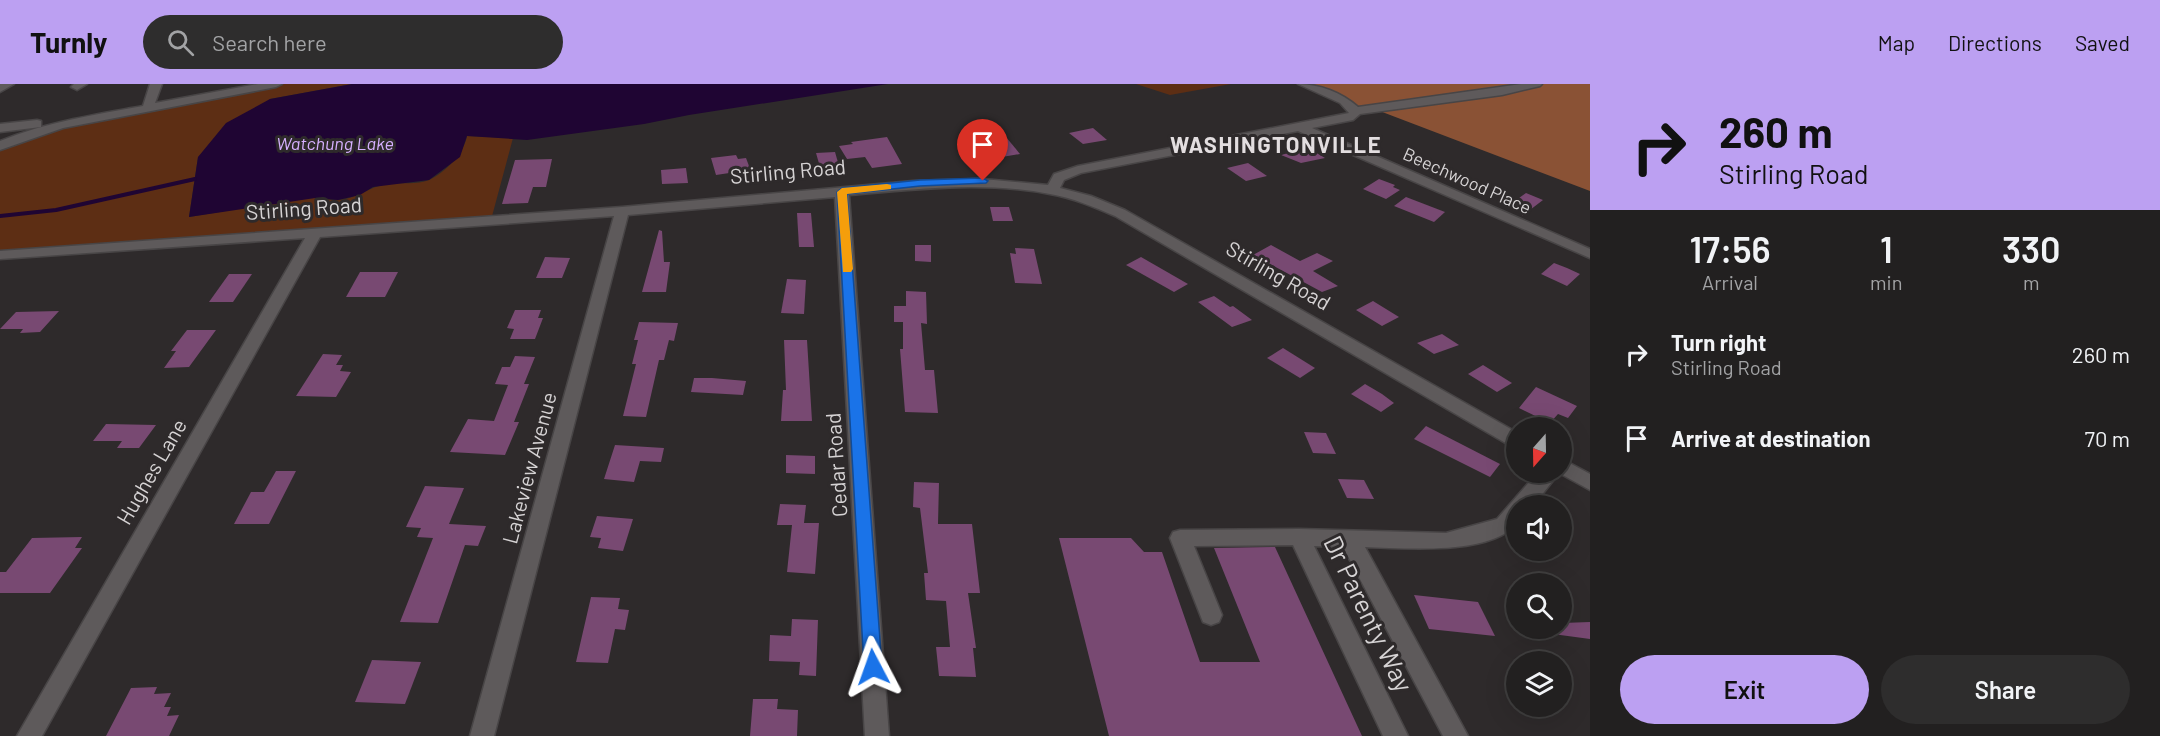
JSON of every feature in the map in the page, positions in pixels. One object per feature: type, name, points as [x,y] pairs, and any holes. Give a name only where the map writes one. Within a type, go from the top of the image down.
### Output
[{"type":"street","points":[[0,89],[8,84]]},
{"type":"street","points":[[148,108],[156,84]]},
{"type":"street","points":[[0,146],[37,131],[276,84]]},
{"type":"street","points":[[1304,84],[1344,101],[1355,111],[1502,92],[1536,84]]},
{"type":"street","points":[[1053,188],[1059,177],[1078,170],[1349,117],[1354,115],[1355,111]]},
{"type":"street","points":[[0,128],[104,116]]},
{"type":"street","name":"Beechwood Place","points":[[1297,126],[1590,254]]},
{"type":"street","name":"Stirling Road","points":[[0,255],[622,211],[920,183],[983,181],[1053,188],[1085,197],[1120,213],[1506,434]]},
{"type":"street","name":"Cedar Road","points":[[842,192],[877,736]]},
{"type":"street","name":"Lakeview Avenue","points":[[482,736],[622,211]]},
{"type":"street","name":"Hughes Lane","points":[[29,736],[316,232]]},
{"type":"street","points":[[1572,472],[1590,483]]},
{"type":"street","points":[[1530,495],[1541,483]]},
{"type":"street","points":[[1349,538],[1446,541],[1479,536],[1506,523]]},
{"type":"street","points":[[1211,615],[1180,538],[1299,537]]},
{"type":"street","name":"Dr Parenty Way","points":[[1396,736],[1299,537],[1349,538],[1456,736]]},
{"type":"shaded area","points":[[276,84],[352,84],[270,99],[198,157],[189,217],[298,199],[340,200],[382,185],[424,182],[441,173],[453,162],[467,136],[513,138],[491,220],[0,255],[0,146],[26,135]]},
{"type":"shaded area","points":[[1136,84],[1231,84],[1170,95]]},
{"type":"shaded area","points":[[1304,84],[1590,84],[1590,191],[1377,110],[1359,111]]},
{"type":"water","name":"Watchung Lake","points":[[352,84],[888,84],[644,124],[527,140],[467,136],[460,157],[429,180],[373,187],[360,195],[338,200],[315,198],[189,217],[198,157],[226,123],[270,99]]},
{"type":"building","points":[[996,125],[1020,154],[1002,157],[979,127]]},
{"type":"building","points":[[1093,128],[1107,140],[1083,144],[1069,133]]},
{"type":"building","points":[[887,137],[902,164],[872,168],[865,157],[847,159],[839,146],[853,144],[851,142]]},
{"type":"building","points":[[1308,148],[1325,158],[1301,163],[1281,155]]},
{"type":"building","points":[[835,152],[841,173],[822,174],[816,153]]},
{"type":"building","points":[[736,155],[738,159],[746,158],[752,174],[737,176],[736,172],[716,175],[711,158]]},
{"type":"building","points":[[552,159],[546,187],[533,187],[528,203],[502,204],[515,160]]},
{"type":"building","points":[[1248,163],[1267,176],[1246,181],[1227,168]]},
{"type":"building","points":[[686,168],[688,183],[662,184],[661,170]]},
{"type":"building","points":[[1379,179],[1395,185],[1393,187],[1400,190],[1386,199],[1363,189]]},
{"type":"building","points":[[1526,193],[1543,200],[1522,216],[1522,207],[1512,203]]},
{"type":"building","points":[[1406,197],[1445,212],[1434,222],[1394,206]]},
{"type":"building","points":[[990,207],[1009,207],[1013,221],[993,221]]},
{"type":"building","points":[[797,213],[811,213],[814,247],[799,247]]},
{"type":"building","points":[[659,230],[662,231],[664,262],[670,262],[666,292],[642,292]]},
{"type":"building","points":[[915,245],[931,245],[931,262],[915,261]]},
{"type":"building","points":[[1271,245],[1300,261],[1317,253],[1333,261],[1313,271],[1338,286],[1322,292],[1253,255]]},
{"type":"building","points":[[1015,248],[1034,249],[1042,284],[1015,283],[1010,253],[1016,254]]},
{"type":"building","points":[[545,257],[570,258],[562,278],[536,278]]},
{"type":"building","points":[[1141,257],[1188,284],[1174,292],[1126,265]]},
{"type":"building","points":[[1554,263],[1580,274],[1567,286],[1541,274]]},
{"type":"building","points":[[360,272],[398,272],[385,297],[346,297]]},
{"type":"building","points":[[229,274],[252,274],[233,302],[209,302]]},
{"type":"building","points":[[787,279],[806,280],[804,314],[781,313]]},
{"type":"building","points":[[906,291],[926,292],[927,324],[921,323],[925,370],[934,370],[938,413],[905,412],[900,349],[903,349],[903,322],[894,322],[894,306],[906,306]]},
{"type":"building","points":[[1214,296],[1252,320],[1232,327],[1198,302]]},
{"type":"building","points":[[1373,301],[1399,317],[1382,326],[1356,310]]},
{"type":"building","points":[[515,310],[541,310],[538,318],[543,318],[535,339],[510,339],[514,329],[507,328]]},
{"type":"building","points":[[59,311],[40,332],[20,333],[23,329],[0,329],[16,312]]},
{"type":"building","points":[[639,322],[678,323],[674,341],[669,340],[664,360],[659,360],[646,417],[623,416],[636,364],[632,364],[638,340],[634,340]]},
{"type":"building","points":[[187,330],[216,330],[189,367],[164,368],[176,351],[171,351]]},
{"type":"building","points":[[1442,334],[1459,345],[1434,354],[1417,343]]},
{"type":"building","points":[[784,340],[807,340],[812,421],[781,421],[783,390],[786,390]]},
{"type":"building","points":[[1283,348],[1315,368],[1300,378],[1267,358]]},
{"type":"building","points":[[323,354],[342,355],[336,365],[343,365],[340,371],[351,372],[336,397],[296,396]]},
{"type":"building","points":[[515,356],[535,357],[524,384],[529,384],[514,422],[519,422],[505,455],[450,452],[468,419],[494,421],[508,385],[495,384],[502,367],[510,367]]},
{"type":"building","points":[[1483,365],[1512,383],[1497,392],[1468,374]]},
{"type":"building","points":[[694,378],[746,381],[743,395],[691,392]]},
{"type":"building","points":[[1365,384],[1394,403],[1381,412],[1351,394]]},
{"type":"building","points":[[1536,387],[1577,406],[1569,417],[1558,414],[1555,417],[1538,417],[1519,408]]},
{"type":"building","points":[[106,424],[156,425],[139,448],[117,448],[122,441],[93,441]]},
{"type":"building","points":[[1426,426],[1500,464],[1490,477],[1414,439]]},
{"type":"building","points":[[1304,432],[1326,433],[1336,454],[1313,453]]},
{"type":"building","points":[[615,445],[664,448],[661,462],[640,461],[634,482],[604,479]]},
{"type":"building","points":[[786,455],[815,456],[815,474],[786,473]]},
{"type":"building","points":[[276,471],[296,471],[269,524],[234,524],[251,492],[264,492]]},
{"type":"building","points":[[1338,479],[1364,480],[1374,499],[1347,498]]},
{"type":"building","points":[[914,482],[939,483],[938,524],[972,524],[980,593],[968,593],[976,648],[973,648],[976,677],[939,676],[936,647],[950,647],[946,601],[926,600],[924,573],[928,573],[920,508],[913,507]]},
{"type":"building","points":[[425,486],[464,488],[449,524],[486,526],[478,546],[465,545],[438,623],[400,622],[433,538],[417,537],[421,528],[406,527]]},
{"type":"building","points":[[780,504],[806,505],[804,523],[819,523],[815,574],[787,572],[792,525],[777,525]]},
{"type":"building","points":[[597,516],[633,519],[623,551],[598,548],[601,538],[590,537]]},
{"type":"building","points":[[82,537],[75,548],[82,548],[50,593],[0,593],[0,572],[6,572],[32,538]]},
{"type":"building","points":[[1059,538],[1131,538],[1144,552],[1162,552],[1200,662],[1260,662],[1214,548],[1275,547],[1362,736],[1109,736]]},
{"type":"building","points":[[1414,595],[1478,602],[1495,636],[1429,629]]},
{"type":"building","points":[[591,597],[620,598],[618,609],[629,610],[625,630],[615,629],[608,663],[576,662]]},
{"type":"building","points":[[792,619],[818,620],[816,676],[799,675],[800,662],[769,661],[770,635],[791,636]]},
{"type":"building","points":[[1590,622],[1590,639],[1572,637],[1572,623]]},
{"type":"building","points":[[372,660],[421,662],[405,704],[355,702]]},
{"type":"building","points":[[157,687],[154,694],[171,693],[164,707],[171,707],[167,716],[179,715],[169,736],[106,736],[131,688]]},
{"type":"building","points":[[753,699],[778,699],[777,709],[798,710],[797,736],[750,736]]},
{"type":"waterway","points":[[0,216],[56,210],[195,179]]},
{"type":"slow traffic","points":[[847,269],[842,192],[887,187]]},
{"type":"district","name":"WASHINGTONVILLE","points":[[1276,145]]},
{"type":"route","points":[[873,667],[842,192],[920,183],[983,181]]}]
